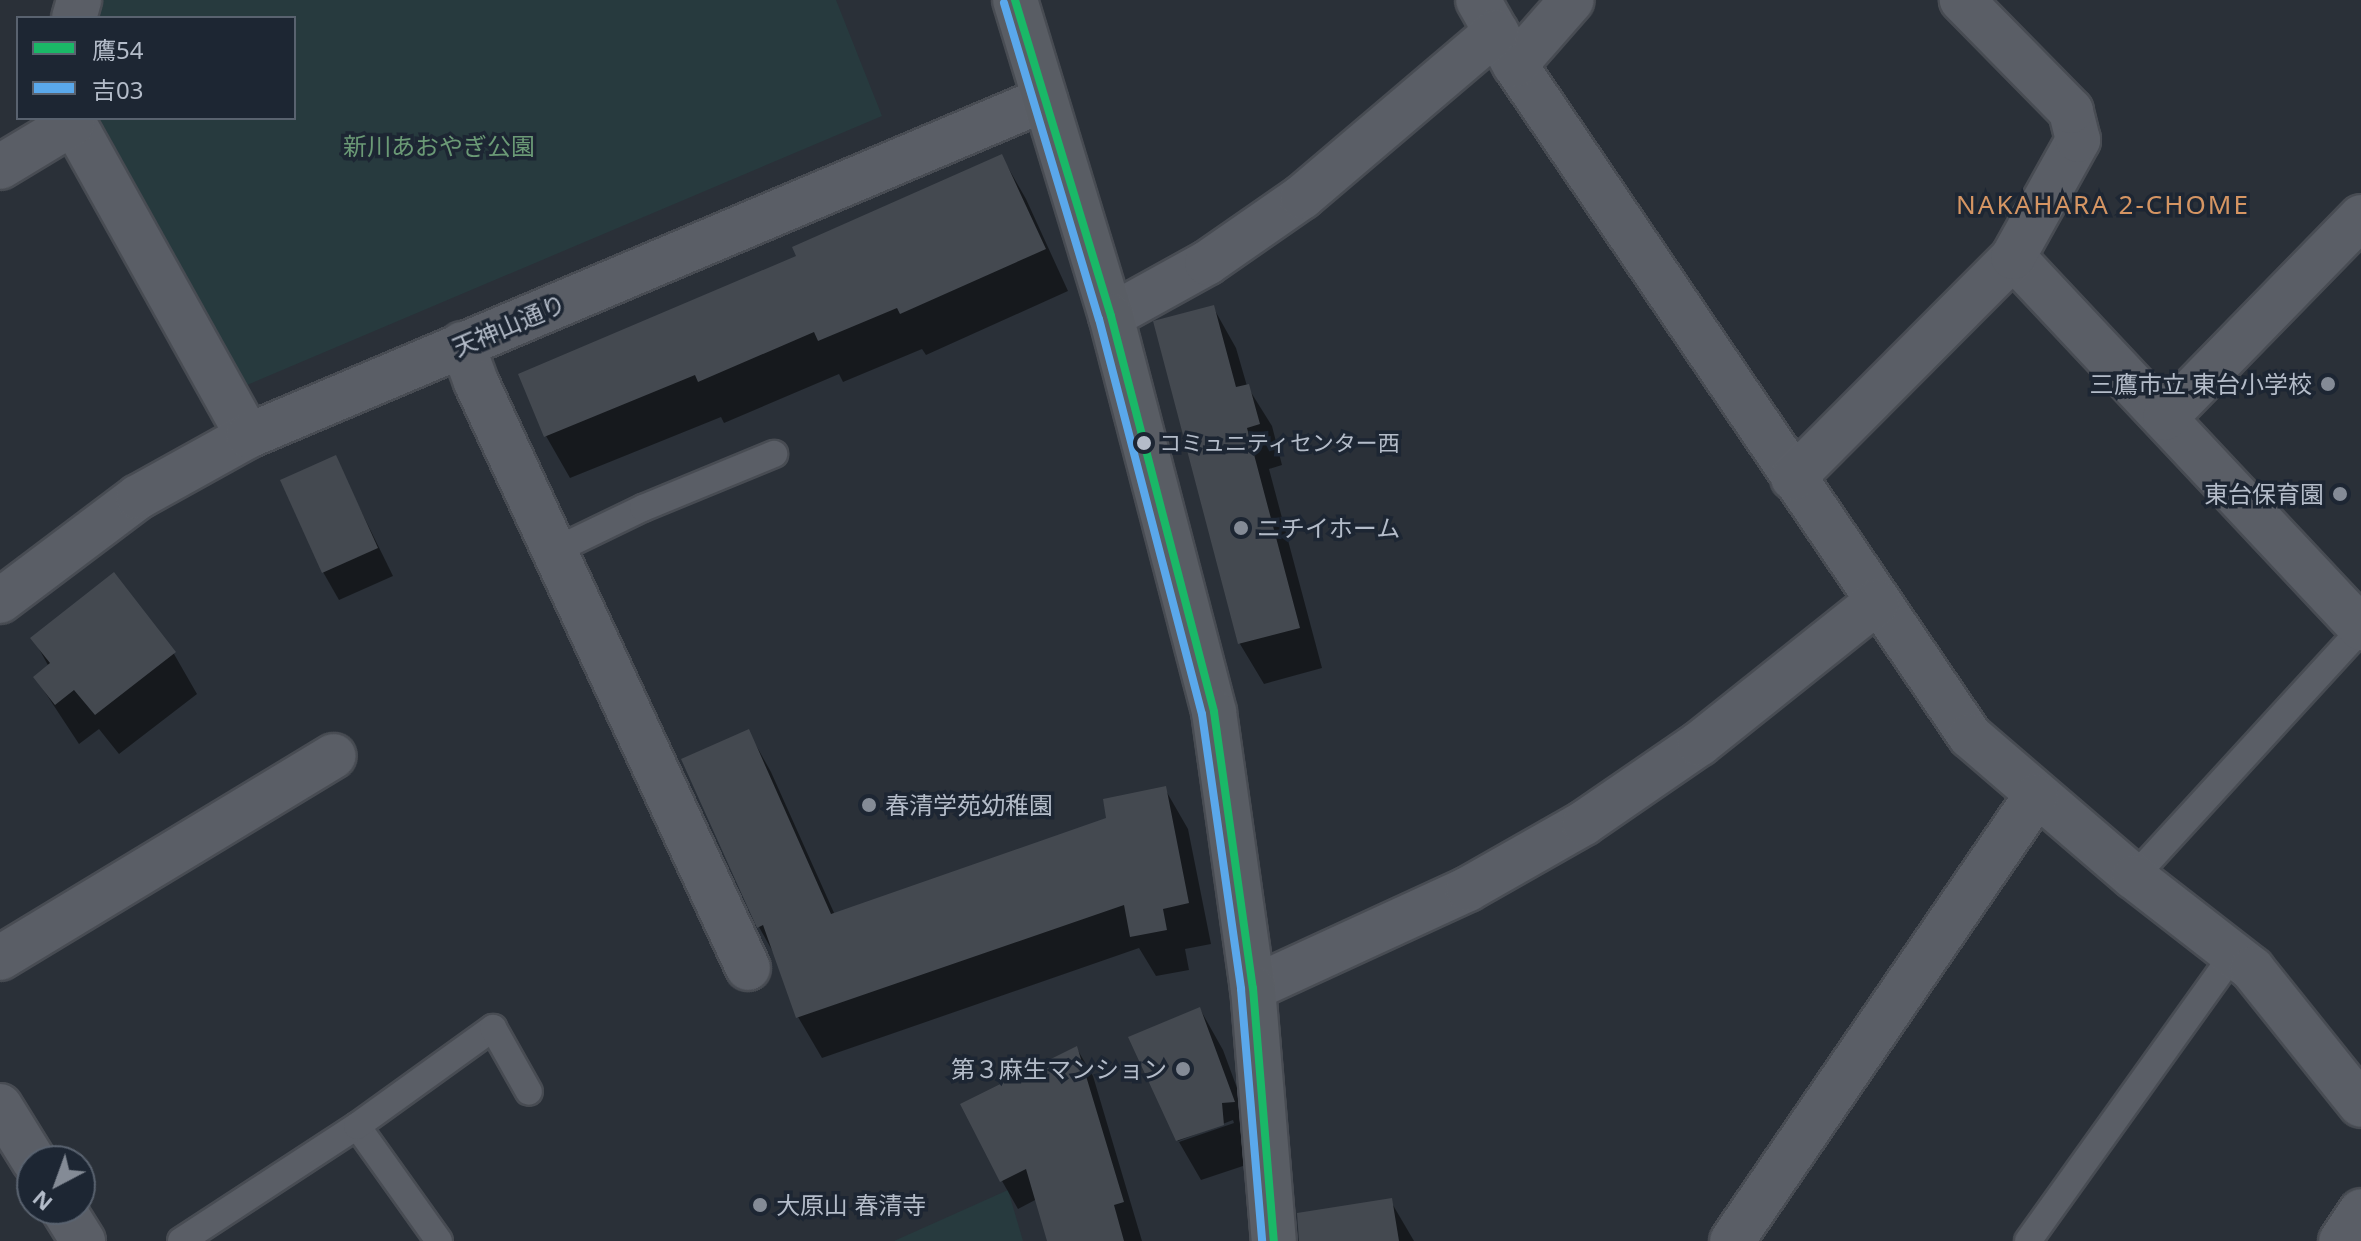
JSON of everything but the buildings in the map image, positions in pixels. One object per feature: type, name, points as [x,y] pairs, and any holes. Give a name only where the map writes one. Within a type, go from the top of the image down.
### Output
[{"type":"main road","points":[[1015,0],[1111,316],[1214,712],[1253,988],[1274,1241]]},
{"type":"street","points":[[1111,316],[1207,263],[1302,197],[1496,32],[1572,0]]},
{"type":"street","points":[[1793,478],[2013,257],[2078,140],[2071,111],[1962,0]]},
{"type":"street","points":[[1496,32],[1793,478],[1970,736],[2036,796],[2134,877],[2252,969],[2361,1104]]},
{"type":"street","name":"天神山通り","points":[[0,601],[138,497],[248,436],[1045,99]]},
{"type":"street","points":[[0,167],[72,121],[248,436]]},
{"type":"street","points":[[2165,418],[2361,217]]},
{"type":"street","points":[[2013,257],[2361,628]]},
{"type":"street","points":[[462,344],[476,382],[748,968]]},
{"type":"street","points":[[1253,988],[1468,889],[1584,823],[1699,744],[1877,602]]},
{"type":"street","points":[[0,958],[334,756]]},
{"type":"street","points":[[1732,1241],[2036,796]]},
{"type":"street","points":[[0,1106],[24,1145]]},
{"type":"street","points":[[2341,1241],[2361,1211]]},
{"type":"lane","points":[[554,551],[643,508],[774,454]]},
{"type":"lane","points":[[2134,877],[2361,628]]},
{"type":"lane","points":[[2028,1241],[2233,955]]},
{"type":"lane","points":[[181,1241],[357,1126],[493,1028],[529,1092]]},
{"type":"lane","points":[[357,1126],[439,1241]]},
{"type":"green space","name":"新川あおやぎ公園","points":[[99,0],[836,0],[882,116],[247,385],[100,120],[296,120],[296,16],[94,16]]},
{"type":"green space","points":[[1008,1190],[1023,1241],[894,1241]]},
{"type":"transit line","name":"鷹54","points":[[1015,0],[1111,316],[1214,712],[1253,988],[1274,1241]]},
{"type":"transit line","name":"吉03","points":[[1004,3],[1099,319],[1202,714],[1241,989],[1262,1241]]},
{"type":"place","name":"三鷹市立 東台小学校","points":[[2328,384]]},
{"type":"place","name":"コミュニティセンター西","points":[[1144,443]]},
{"type":"place","name":"東台保育園","points":[[2340,494]]},
{"type":"place","name":"ニチイホーム","points":[[1241,528]]},
{"type":"place","name":"春清学苑幼稚園","points":[[869,805]]},
{"type":"place","name":"第３麻生マンション","points":[[1183,1069]]},
{"type":"place","name":"大原山 春清寺","points":[[760,1205]]},
{"type":"district","name":"NAKAHARA 2-CHOME","points":[[2103,205]]}]
